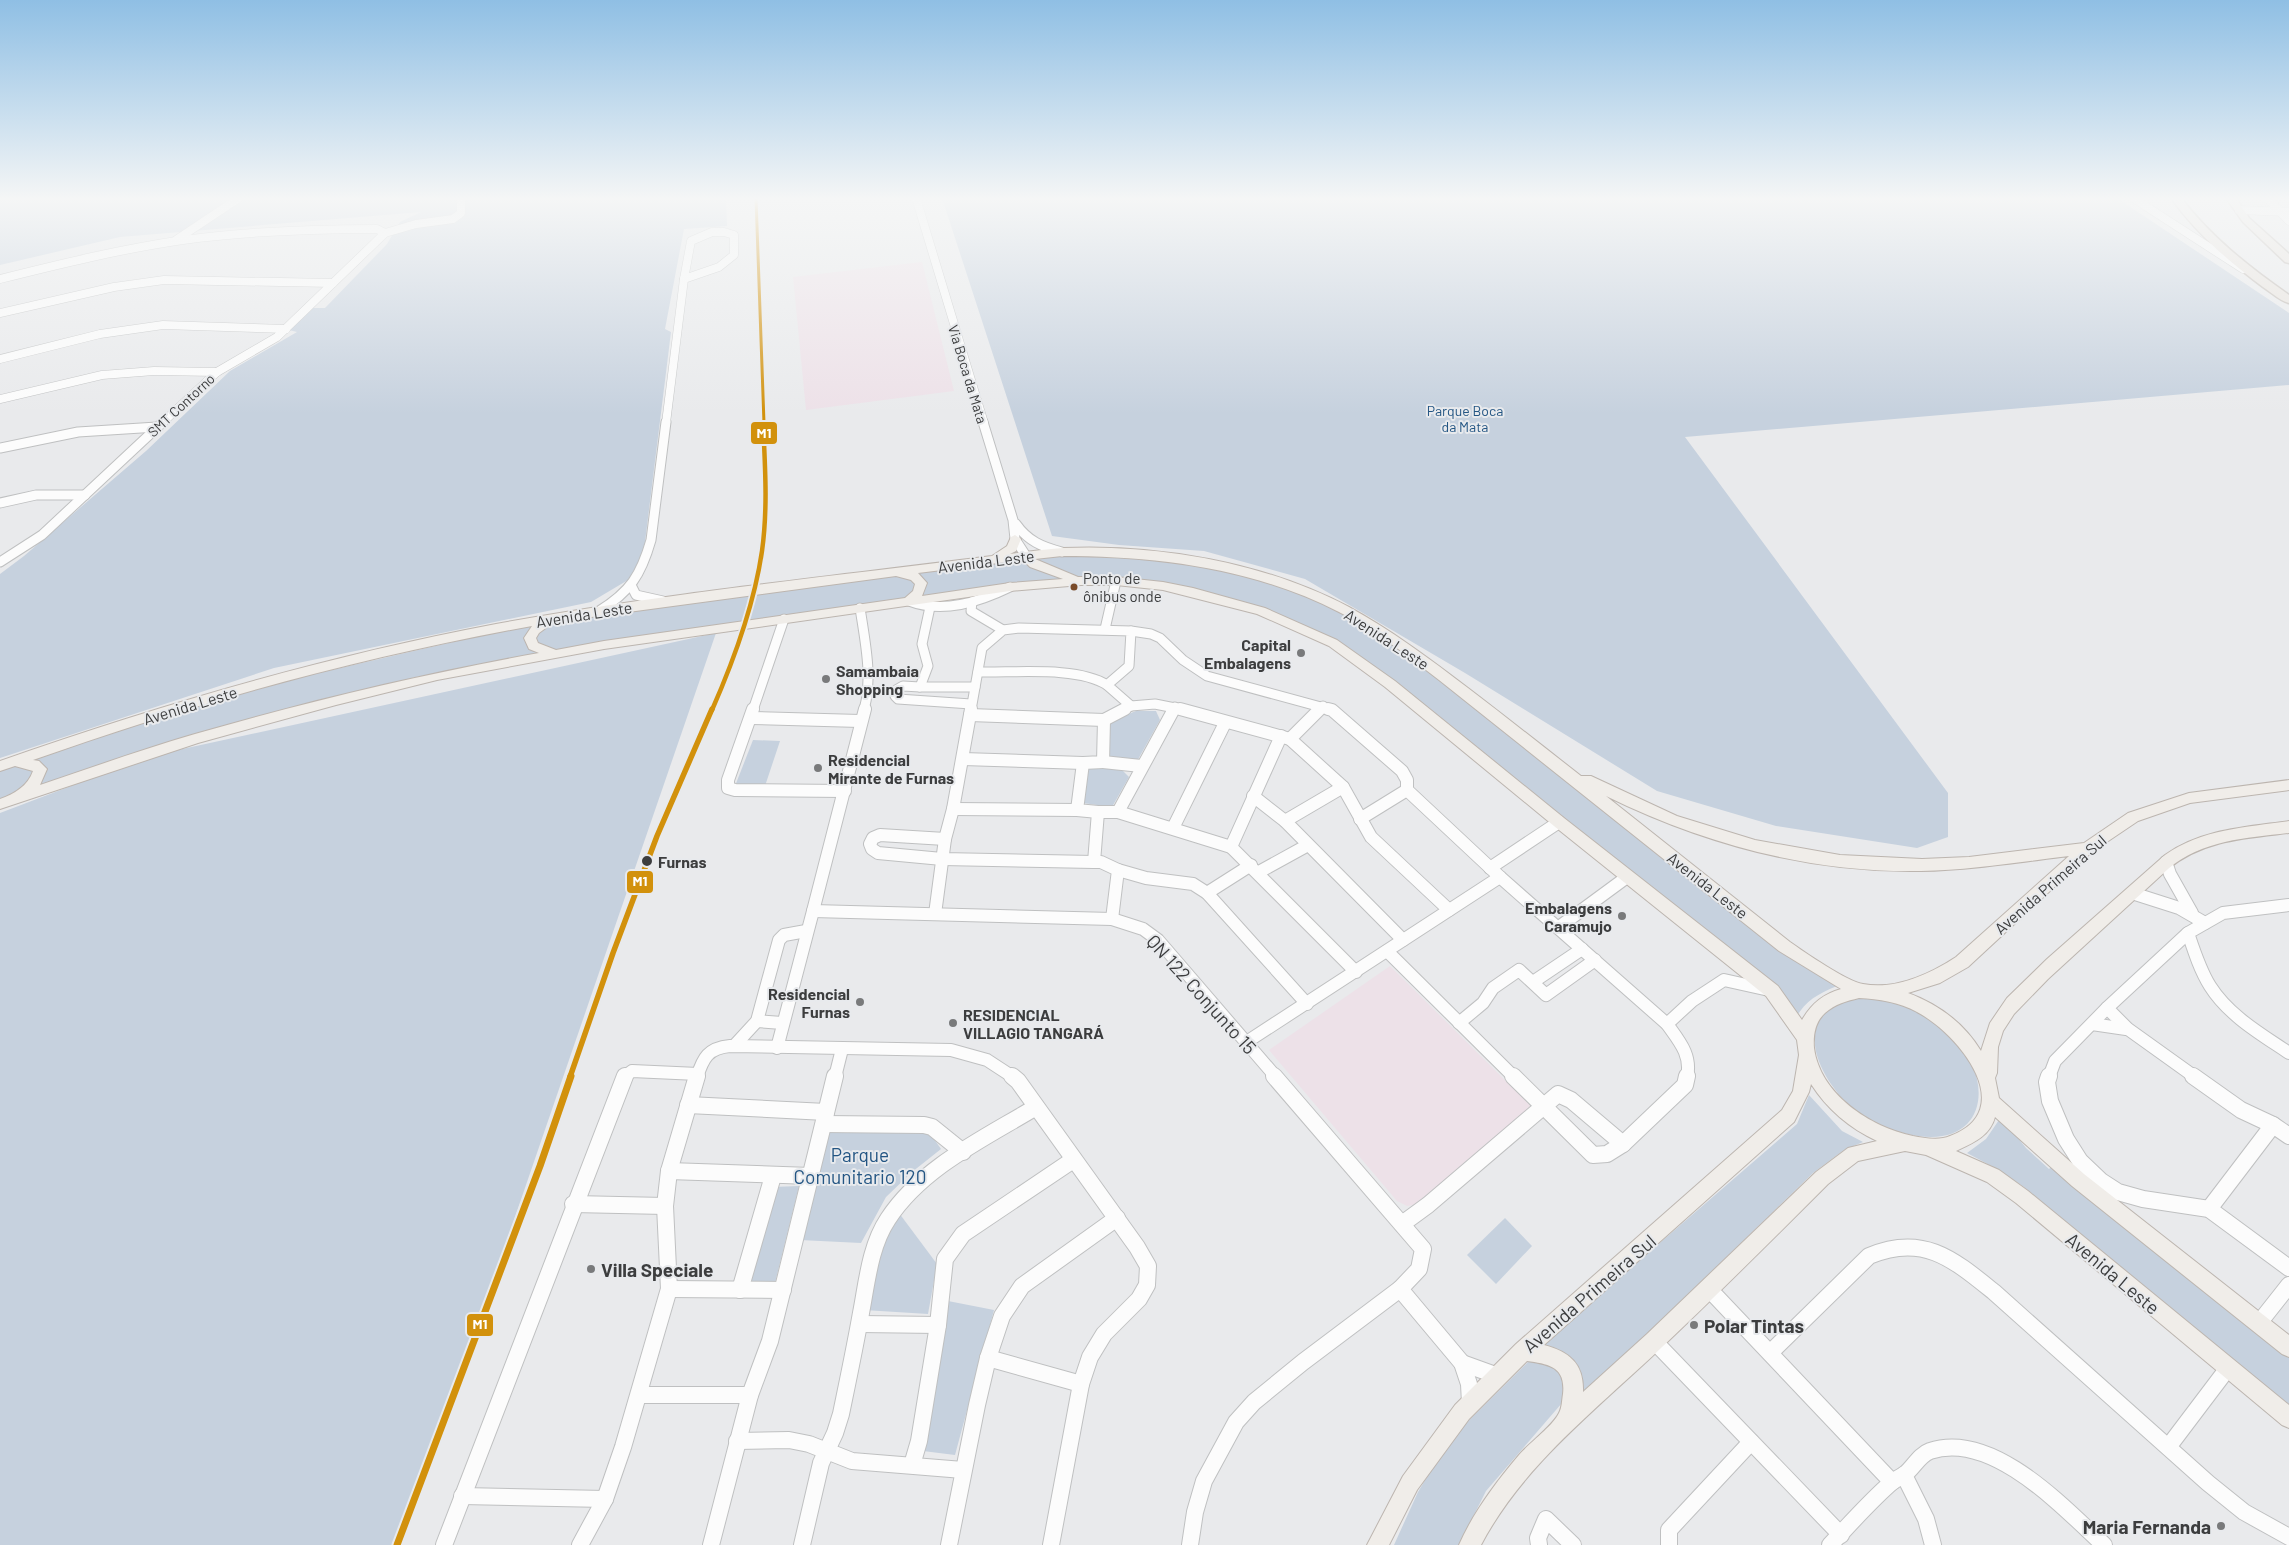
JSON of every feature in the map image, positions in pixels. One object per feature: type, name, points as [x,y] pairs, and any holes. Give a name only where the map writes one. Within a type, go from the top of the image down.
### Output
[{"type":"highway","points":[[2245,270],[2289,300]]},
{"type":"main road","points":[[992,560],[1005,554],[1012,548],[1015,539]]},
{"type":"main road","name":"Avenida Leste","points":[[0,766],[189,704],[307,671],[422,644],[558,617],[729,593],[1062,552],[1104,552],[1188,559],[1235,569],[1278,582],[1324,600],[1364,621],[1405,647],[1566,770],[1606,804],[1798,955],[1860,991]]},
{"type":"main road","points":[[1026,556],[1034,564],[1049,571],[1082,581]]},
{"type":"main road","points":[[874,575],[914,576],[920,579],[921,586],[918,593],[909,601]]},
{"type":"main road","name":"Avenida Leste","points":[[0,804],[195,739],[336,700],[437,676],[553,653],[1010,587],[1082,581],[1116,581],[1163,586],[1224,600],[1260,611],[1333,643],[1390,684],[1627,877],[1772,991],[1806,1047]]},
{"type":"main road","points":[[553,653],[533,646],[530,638],[540,626],[558,617]]},
{"type":"main road","points":[[15,761],[34,765],[40,769],[38,777],[32,786],[18,798]]},
{"type":"main road","points":[[1566,770],[1672,820],[1724,838],[1792,855],[1842,862],[1899,865],[1951,864],[2087,848]]},
{"type":"main road","name":"Avenida Primeira Sul","points":[[1879,992],[1915,987],[1944,974],[1962,962],[2087,848],[2133,817],[2212,794],[2289,785]]},
{"type":"main road","points":[[2289,827],[2246,833],[2185,849],[2166,862],[2074,944],[2020,996],[1999,1022],[1991,1042],[1988,1058],[1990,1093],[1987,1118],[1978,1131],[1964,1140],[1947,1146],[1926,1147],[1904,1143],[1867,1127],[1841,1108],[1825,1092],[1814,1073],[1806,1047],[1808,1023],[1815,1010],[1842,993],[1860,991],[1879,992],[1920,1005],[1952,1027],[1972,1048],[1983,1066],[1990,1093],[2078,1180],[2289,1347]]},
{"type":"main road","name":"Avenida Primeira Sul","points":[[1378,1545],[1410,1483],[1470,1403],[1523,1351],[1777,1128],[1796,1104],[1801,1092],[1806,1047]]},
{"type":"main road","points":[[1470,1545],[1482,1522],[1526,1463],[1568,1420],[1654,1341],[1822,1178],[1854,1154],[1904,1143]]},
{"type":"main road","name":"Avenida Leste","points":[[1926,1147],[1993,1176],[2289,1418]]},
{"type":"main road","points":[[1523,1351],[1546,1354],[1556,1358],[1569,1368],[1574,1383],[1574,1397],[1568,1420]]},
{"type":"street","points":[[0,279],[38,270]]},
{"type":"street","name":"SMT Contorno","points":[[0,562],[42,535],[217,372],[272,342],[346,270]]},
{"type":"street","points":[[599,611],[613,603],[632,587],[646,557],[651,540],[686,270]]},
{"type":"street","points":[[684,279],[711,270]]},
{"type":"street","name":"Via Boca da Mata","points":[[938,270],[1013,520],[1015,539],[1026,556]]},
{"type":"street","points":[[0,313],[114,287],[156,280],[196,279],[333,283]]},
{"type":"street","points":[[0,359],[100,334],[163,325],[286,329]]},
{"type":"street","points":[[0,399],[66,382],[116,373],[140,371],[217,372]]},
{"type":"street","points":[[0,448],[74,430],[129,426],[157,427]]},
{"type":"street","points":[[0,503],[36,495],[85,495]]},
{"type":"street","name":"Via Boca da Mata","points":[[1013,520],[1027,540],[1062,552]]},
{"type":"street","points":[[1104,628],[1116,581]]},
{"type":"street","points":[[632,587],[636,595],[667,602]]},
{"type":"street","points":[[909,601],[917,605],[930,607],[972,602],[986,599],[1010,587]]},
{"type":"street","points":[[972,602],[971,611],[1003,630]]},
{"type":"street","points":[[920,687],[928,666],[922,656],[921,642],[930,607]]},
{"type":"street","points":[[777,1048],[806,931],[845,791],[860,721],[868,696],[866,650],[860,608]]},
{"type":"street","points":[[779,620],[752,718],[728,780],[728,788],[735,790],[845,791]]},
{"type":"street","points":[[936,914],[945,839],[963,759],[982,648],[988,640],[1003,630],[1036,627],[1104,628],[1150,634],[1160,638],[1192,668],[1207,676],[1332,710],[1402,771],[1407,780],[1407,790],[1495,872],[1666,1024],[1686,1050],[1688,1068],[1685,1085],[1623,1144],[1607,1154],[1593,1155],[1387,951]]},
{"type":"street","points":[[1107,685],[1129,666],[1132,631]]},
{"type":"street","points":[[978,672],[1080,674],[1096,678],[1131,706]]},
{"type":"street","points":[[975,687],[903,686],[896,690],[896,696],[898,699],[971,709],[1104,720],[1131,706],[1152,703],[1286,738],[1343,787],[1371,838],[1449,910]]},
{"type":"street","points":[[1231,847],[1253,796],[1286,738],[1323,706]]},
{"type":"street","points":[[1118,812],[1141,766],[1175,708]]},
{"type":"street","points":[[752,718],[860,721]]},
{"type":"street","points":[[1103,762],[1104,720]]},
{"type":"street","points":[[1173,828],[1225,723]]},
{"type":"street","points":[[963,759],[1103,762],[1141,766]]},
{"type":"street","points":[[1077,810],[1083,762]]},
{"type":"street","points":[[1285,821],[1343,787]]},
{"type":"street","points":[[1360,819],[1407,790]]},
{"type":"street","points":[[1253,796],[1285,821],[1403,940]]},
{"type":"street","points":[[953,808],[1118,812],[1231,847],[1356,972]]},
{"type":"street","points":[[1094,862],[1098,812]]},
{"type":"street","points":[[1246,1043],[1449,910],[1559,822]]},
{"type":"street","points":[[945,839],[880,835],[873,838],[870,844],[872,849],[878,853],[942,859],[1101,862],[1118,870],[1146,878],[1193,884],[1207,893],[1307,1004]]},
{"type":"street","points":[[1207,893],[1308,845]]},
{"type":"street","points":[[2166,862],[2170,874],[2192,913]]},
{"type":"street","points":[[1112,919],[1118,870]]},
{"type":"street","points":[[1559,927],[1627,877]]},
{"type":"street","points":[[2132,893],[2161,901],[2192,913],[2205,924]]},
{"type":"street","points":[[2289,905],[2223,913],[2188,933],[2107,1008],[2055,1062],[2047,1082],[2050,1101],[2066,1139],[2080,1161],[2101,1181],[2118,1192],[2143,1199],[2209,1209],[2289,1268]]},
{"type":"street","name":"QN 122 Conjunto 15","points":[[812,911],[1112,919],[1143,929],[1158,940],[1422,1249],[1423,1257],[1419,1269],[1400,1289],[1303,1362],[1254,1402],[1236,1422],[1204,1481],[1190,1545]]},
{"type":"street","points":[[734,1046],[757,1021],[780,940],[784,935],[806,931]]},
{"type":"street","points":[[2188,933],[2199,962],[2214,992],[2231,1011],[2289,1053]]},
{"type":"street","points":[[1533,982],[1582,949]]},
{"type":"street","points":[[1459,1023],[1483,1003],[1493,988],[1519,970],[1546,994],[1595,960]]},
{"type":"street","points":[[1666,1024],[1692,1001],[1724,980],[1772,991]]},
{"type":"street","points":[[2107,1008],[2128,1029],[2241,1110],[2273,1125],[2289,1136]]},
{"type":"street","points":[[757,1021],[782,1023]]},
{"type":"street","points":[[2092,1024],[2128,1029]]},
{"type":"street","points":[[580,1545],[605,1499],[639,1395],[668,1289],[665,1206],[670,1171],[688,1105],[702,1061],[709,1053],[720,1047],[734,1046],[951,1050],[982,1057],[1002,1066],[1018,1081],[1137,1247],[1148,1266],[1147,1285],[1139,1299],[1104,1334],[1090,1357],[1081,1384],[1051,1545]]},
{"type":"street","points":[[711,1545],[736,1441],[750,1395],[770,1342],[842,1049]]},
{"type":"street","points":[[444,1545],[574,1204],[626,1074],[632,1071],[698,1074]]},
{"type":"street","points":[[1402,1224],[1428,1205],[1542,1105],[1558,1094],[1571,1100],[1623,1144]]},
{"type":"street","points":[[688,1105],[924,1125],[932,1127],[963,1152]]},
{"type":"street","points":[[802,1545],[816,1480],[841,1414],[875,1252],[887,1219],[917,1185],[963,1152],[1036,1107]]},
{"type":"street","points":[[2209,1209],[2273,1125]]},
{"type":"street","points":[[912,1465],[919,1441],[938,1325],[945,1259],[956,1242],[972,1228],[1073,1160]]},
{"type":"street","points":[[670,1171],[811,1176]]},
{"type":"street","points":[[740,1290],[773,1176]]},
{"type":"street","points":[[574,1204],[665,1206]]},
{"type":"street","points":[[949,1545],[963,1470],[988,1358],[1002,1316],[1022,1286],[1116,1218]]},
{"type":"street","points":[[1771,1352],[1869,1256],[1884,1247],[1905,1246],[1937,1253],[1962,1266],[2169,1446],[2208,1483],[2244,1512],[2289,1537]]},
{"type":"street","points":[[2259,1323],[2289,1285]]},
{"type":"street","points":[[1708,1288],[1898,1478],[1926,1519],[1933,1545]]},
{"type":"street","points":[[668,1289],[783,1290]]},
{"type":"street","points":[[1400,1289],[1462,1364],[1469,1384],[1470,1403]]},
{"type":"street","points":[[860,1324],[938,1325]]},
{"type":"street","points":[[1654,1341],[1751,1442],[1836,1540],[1898,1478],[1928,1452],[1943,1447],[1967,1449],[1994,1457],[2028,1479],[2097,1543]]},
{"type":"street","points":[[988,1358],[1081,1384]]},
{"type":"street","points":[[1462,1364],[1498,1376]]},
{"type":"street","points":[[2169,1446],[2228,1368]]},
{"type":"street","points":[[639,1395],[750,1395]]},
{"type":"street","points":[[736,1441],[789,1440],[810,1444],[852,1462],[963,1470]]},
{"type":"street","points":[[1669,1545],[1669,1530],[1751,1442]]},
{"type":"street","points":[[462,1496],[605,1499]]},
{"type":"street","points":[[1538,1545],[1538,1538],[1546,1519],[1573,1545]]},
{"type":"shaded area","points":[[852,270],[924,270],[954,391],[806,410],[793,277]]},
{"type":"shaded area","points":[[1390,966],[1535,1110],[1414,1205],[1407,1206],[1397,1201],[1269,1050]]},
{"type":"green space","points":[[362,270],[676,270],[665,329],[671,332],[643,558],[628,580],[591,602],[274,668],[0,758],[0,574],[24,556],[146,451],[230,371],[297,332],[289,330],[312,308],[325,308]]},
{"type":"green space","name":"Parque Boca da Mata","points":[[965,270],[2225,270],[2289,313],[2289,385],[1685,437],[1948,793],[1948,837],[1917,848],[1776,826],[1657,791],[1465,673],[1305,579],[1204,551],[1119,545],[1052,536]]},
{"type":"green space","points":[[1158,555],[1279,581],[1364,621],[1837,986],[1807,1003],[1795,1020],[1391,684],[1295,622],[1162,587],[1081,583],[1027,556]]},
{"type":"green space","points":[[1026,557],[1080,583],[1009,588],[574,650],[416,677],[204,731],[0,800],[0,767],[17,761],[40,774],[28,758],[187,709],[310,675],[556,618]]},
{"type":"green space","points":[[716,633],[402,1545],[0,1545],[0,813],[150,756]]},
{"type":"green space","points":[[1136,711],[1156,711],[1160,720],[1136,763],[1107,758],[1104,743],[1111,721]]},
{"type":"green space","points":[[753,740],[780,741],[765,786],[735,786]]},
{"type":"green space","points":[[1089,767],[1120,768],[1129,777],[1112,807],[1083,803],[1084,772]]},
{"type":"green space","points":[[1878,998],[1908,1008],[1935,1022],[1952,1036],[1966,1052],[1974,1070],[1978,1088],[1977,1105],[1971,1119],[1959,1130],[1942,1136],[1918,1136],[1890,1129],[1871,1121],[1854,1110],[1829,1082],[1817,1055],[1815,1041],[1816,1028],[1822,1016],[1834,1006],[1844,1001]]},
{"type":"green space","points":[[1809,1095],[1842,1131],[1863,1142],[1844,1150],[1813,1173],[1583,1396],[1542,1345],[1797,1124]]},
{"type":"green space","points":[[2001,1117],[2026,1148],[2049,1169],[2052,1166],[2289,1352],[2289,1407],[2024,1187],[1997,1169],[1967,1153],[1986,1139]]},
{"type":"green space","name":"Parque Comunitario 120","points":[[827,1124],[927,1129],[941,1149],[912,1172],[886,1197],[861,1243],[800,1240]]},
{"type":"green space","points":[[799,1186],[775,1283],[743,1281],[772,1187]]},
{"type":"green space","points":[[899,1213],[937,1264],[928,1314],[864,1310],[878,1253]]},
{"type":"green space","points":[[1505,1218],[1532,1246],[1496,1284],[1467,1255]]},
{"type":"green space","points":[[948,1301],[994,1310],[955,1455],[923,1451]]},
{"type":"green space","points":[[1529,1361],[1555,1365],[1564,1383],[1562,1403],[1486,1491],[1459,1545],[1394,1545],[1418,1492],[1449,1440]]},
{"type":"transit line","name":"M1","points":[[397,1545],[540,1166],[613,953],[657,836],[735,653],[751,601],[762,551],[766,497],[758,270]]},
{"type":"place","name":"Ponto de ônibus onde","points":[[1074,587]]},
{"type":"place","name":"Capital Embalagens","points":[[1301,653]]},
{"type":"place","name":"Samambaia Shopping","points":[[826,679]]},
{"type":"place","name":"Residencial Mirante de Furnas","points":[[818,768]]},
{"type":"place","name":"Furnas","points":[[647,861]]},
{"type":"place","name":"Embalagens Caramujo","points":[[1622,916]]},
{"type":"place","name":"Residencial Furnas","points":[[860,1002]]},
{"type":"place","name":"RESIDENCIAL VILLAGIO TANGARÁ","points":[[953,1023]]},
{"type":"place","name":"Villa Speciale","points":[[591,1269]]},
{"type":"place","name":"Polar Tintas","points":[[1694,1325]]},
{"type":"place","name":"Maria Fernanda","points":[[2221,1526]]}]
